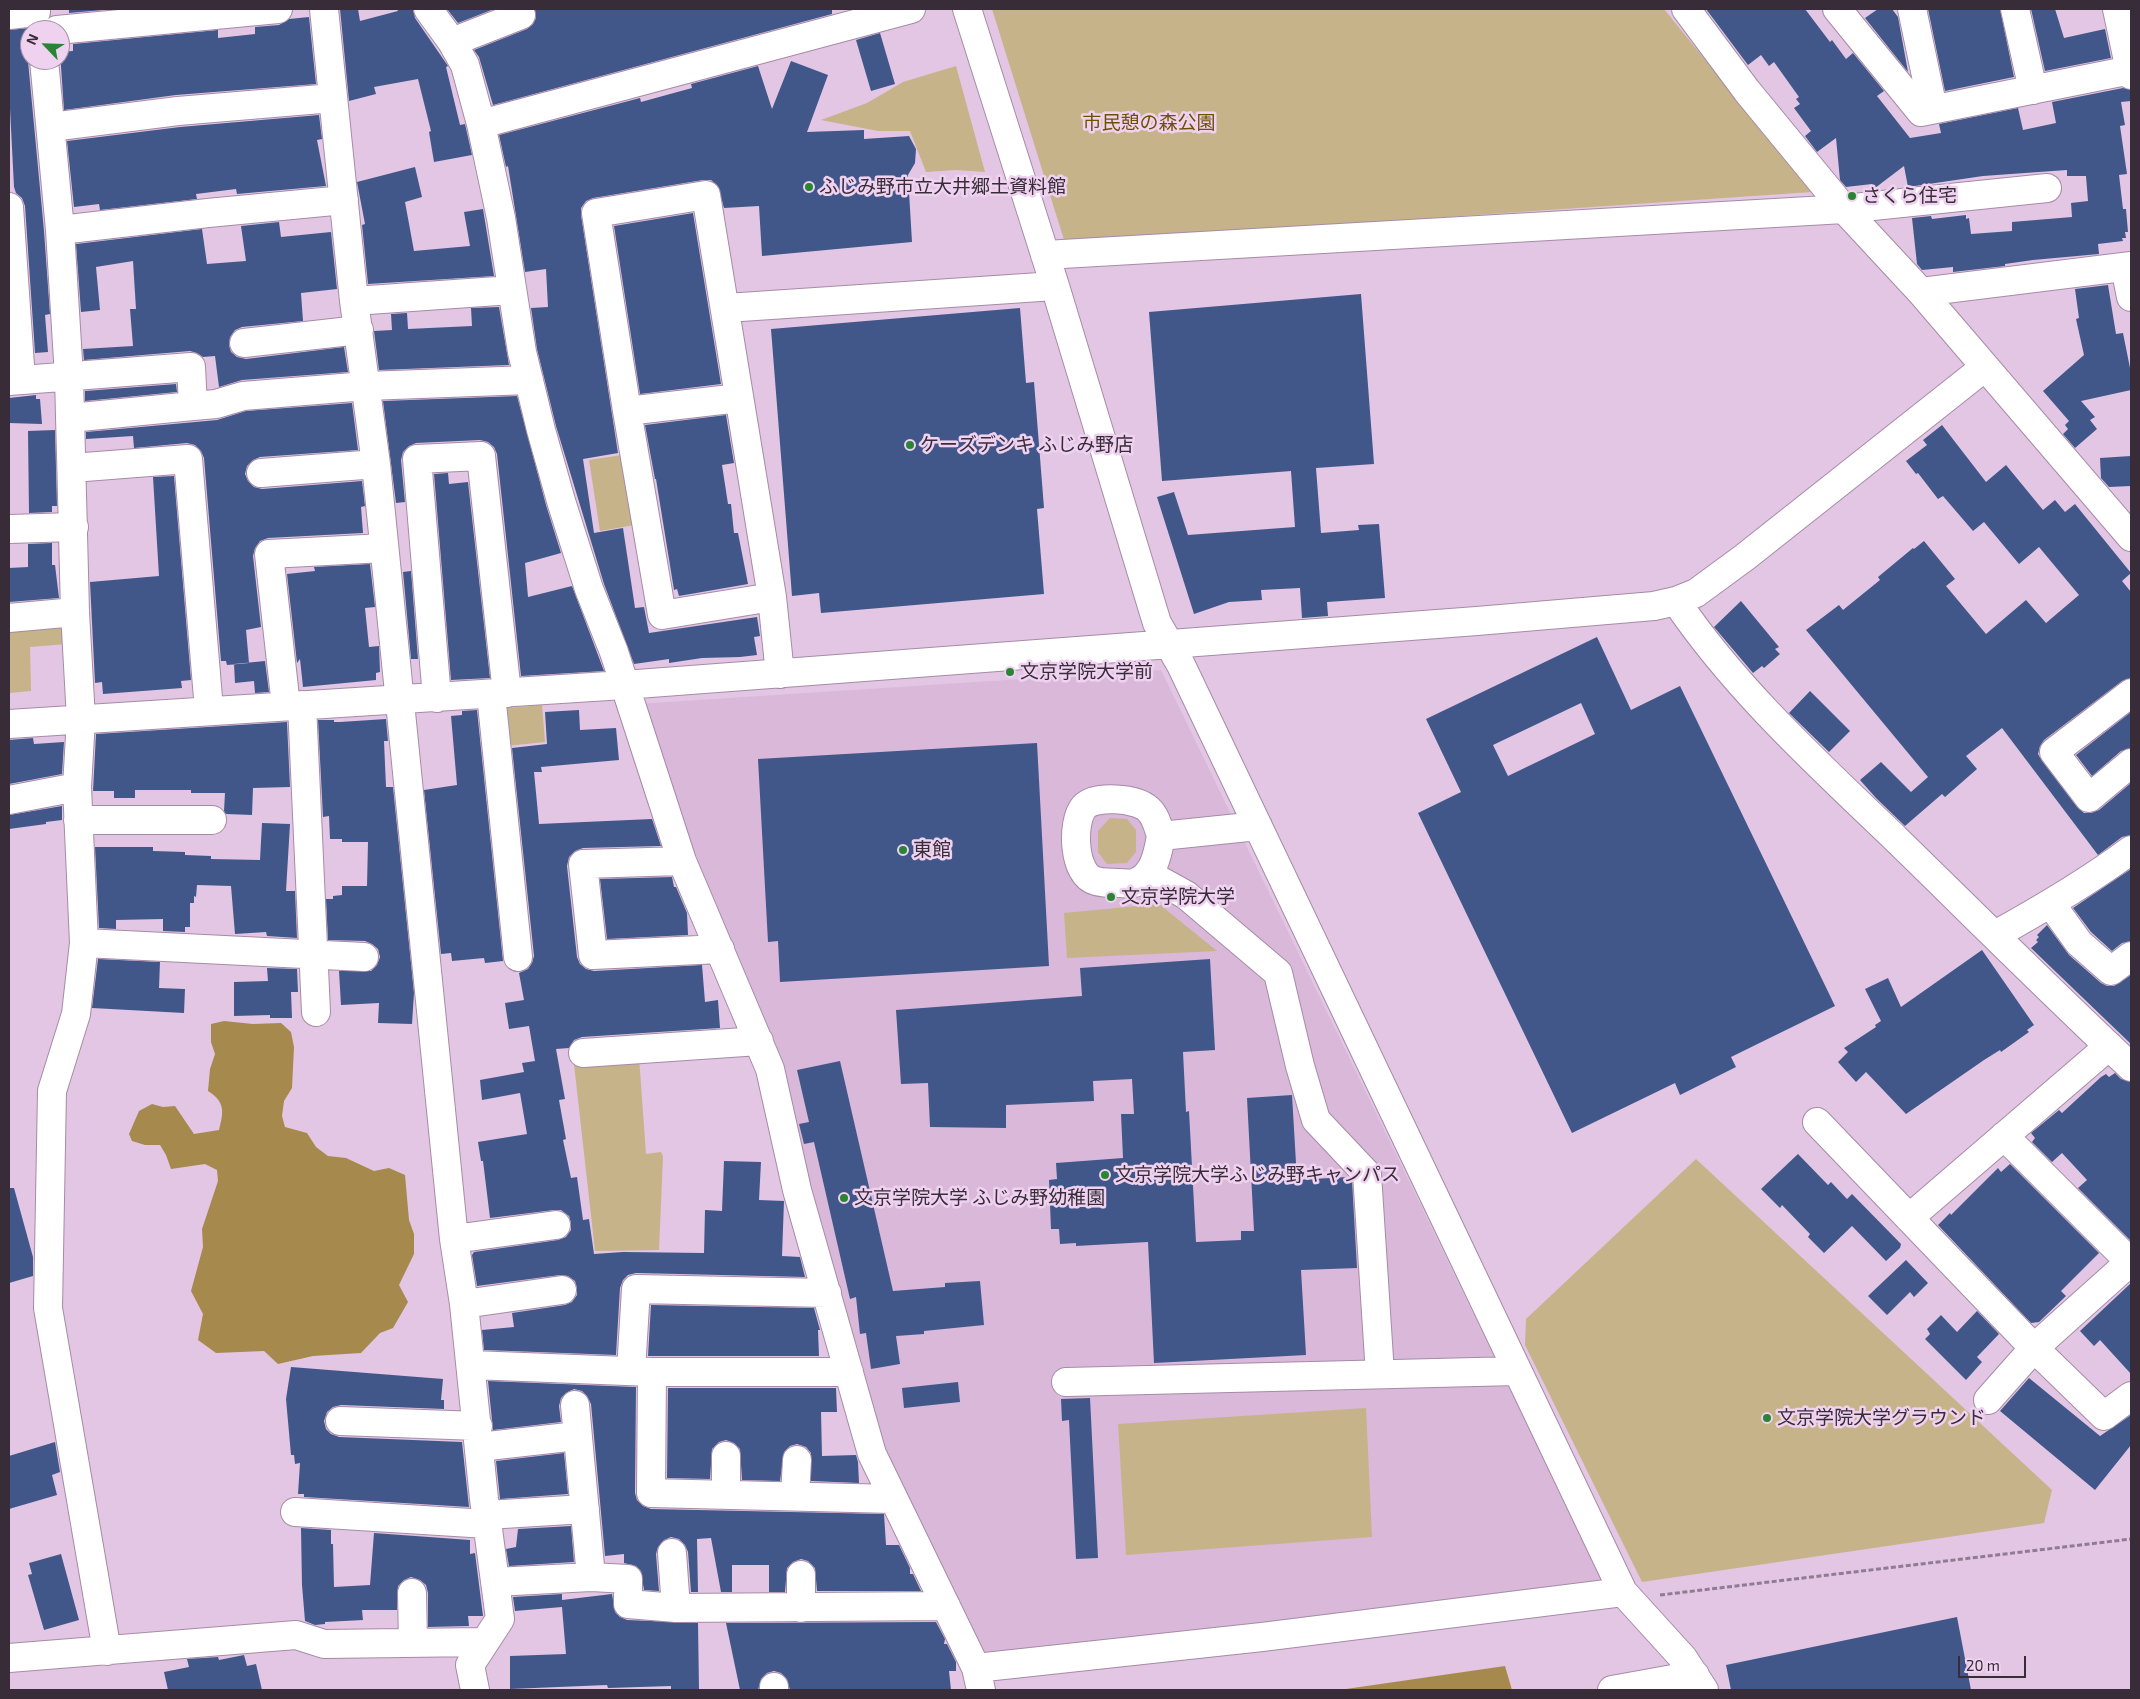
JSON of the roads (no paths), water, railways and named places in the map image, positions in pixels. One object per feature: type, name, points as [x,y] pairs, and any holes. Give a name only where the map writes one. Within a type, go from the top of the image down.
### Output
[{"type":"street","points":[[70,29],[278,9]]},
{"type":"street","points":[[324,9],[354,301],[376,464],[454,1239],[472,1365],[487,1519],[500,1619],[483,1642],[470,1666],[475,1690]]},
{"type":"street","points":[[428,9],[452,42],[465,65],[481,124],[501,218],[522,352],[541,430],[569,527],[589,589],[614,652],[682,861],[770,1069],[797,1190],[872,1454],[946,1606],[979,1679],[1262,1637],[1626,1595]]},
{"type":"street","points":[[481,124],[911,9]]},
{"type":"street","points":[[967,9],[1055,286],[1157,623],[1181,665],[1517,1371],[1626,1595],[1683,1658],[1700,1683],[1612,1690]]},
{"type":"street","points":[[1686,9],[1747,91],[1844,209],[1921,292],[2127,527]]},
{"type":"street","points":[[1837,9],[1921,112],[2131,72],[2117,9]]},
{"type":"street","points":[[1912,9],[1933,110]]},
{"type":"street","points":[[2015,9],[2033,90]]},
{"type":"street","points":[[452,42],[521,14]]},
{"type":"street","points":[[9,15],[38,17]]},
{"type":"street","points":[[45,70],[60,230],[70,418],[75,612],[81,719],[77,787],[84,944],[76,1014],[52,1091],[48,1308],[107,1651]]},
{"type":"street","points":[[50,127],[178,111],[333,98]]},
{"type":"street","points":[[1045,255],[1844,209],[2047,188]]},
{"type":"street","points":[[772,597],[662,615],[596,213],[706,196],[726,308],[772,597],[780,674]]},
{"type":"street","points":[[60,230],[344,200]]},
{"type":"street","points":[[9,214],[15,380],[191,367],[193,406]]},
{"type":"street","points":[[1921,292],[2128,267],[2131,297]]},
{"type":"street","points":[[726,308],[1055,286]]},
{"type":"street","points":[[354,301],[512,290]]},
{"type":"street","points":[[244,343],[359,330]]},
{"type":"street","points":[[9,724],[210,710],[499,694],[780,674],[1654,606],[1676,601],[1696,593],[1745,557],[1985,367]]},
{"type":"street","points":[[70,418],[216,404],[243,396],[366,386],[529,380]]},
{"type":"street","points":[[627,411],[739,398]]},
{"type":"street","points":[[437,698],[417,459],[480,456],[518,957]]},
{"type":"street","points":[[72,468],[188,459],[210,710]]},
{"type":"street","points":[[261,473],[376,464]]},
{"type":"street","points":[[9,529],[74,527]]},
{"type":"street","points":[[316,1012],[294,706],[269,554],[384,548]]},
{"type":"street","points":[[1676,601],[1690,622],[1728,668],[1782,729],[2131,1066]]},
{"type":"street","points":[[9,618],[75,612]]},
{"type":"street","points":[[2131,693],[2054,752],[2088,798],[2131,763]]},
{"type":"street","points":[[9,800],[77,787]]},
{"type":"street","points":[[1132,800],[1147,808],[1154,815],[1161,836],[1157,858],[1148,874],[1134,883],[1094,881],[1082,870],[1078,854],[1076,822],[1084,807],[1093,801],[1132,800]]},
{"type":"street","points":[[78,820],[212,820]]},
{"type":"street","points":[[1161,836],[1258,826]]},
{"type":"street","points":[[1996,935],[2051,904],[2105,870],[2131,850]]},
{"type":"street","points":[[682,861],[583,864],[593,955],[720,949]]},
{"type":"street","points":[[1148,874],[1186,894],[1278,973],[1300,1066],[1316,1120],[1367,1174],[1380,1374]]},
{"type":"street","points":[[2051,904],[2079,943],[2111,971],[2131,956]]},
{"type":"street","points":[[84,944],[364,957]]},
{"type":"street","points":[[583,1053],[758,1042]]},
{"type":"street","points":[[1909,1218],[2109,1046]]},
{"type":"street","points":[[1817,1122],[2034,1348],[2104,1416],[2131,1396]]},
{"type":"street","points":[[1988,1400],[2034,1348],[2131,1261],[2004,1136]]},
{"type":"street","points":[[454,1239],[556,1225]]},
{"type":"street","points":[[827,1293],[636,1289],[651,1493],[893,1499]]},
{"type":"street","points":[[464,1304],[562,1290]]},
{"type":"street","points":[[472,1365],[642,1371],[849,1372]]},
{"type":"street","points":[[1066,1382],[1517,1371]]},
{"type":"street","points":[[575,1405],[591,1577]]},
{"type":"street","points":[[340,1421],[479,1437],[577,1436]]},
{"type":"street","points":[[726,1456],[726,1495]]},
{"type":"street","points":[[795,1496],[797,1460]]},
{"type":"street","points":[[295,1512],[487,1519],[585,1509]]},
{"type":"street","points":[[672,1552],[676,1608]]},
{"type":"street","points":[[801,1608],[802,1575]]},
{"type":"street","points":[[495,1582],[591,1577],[628,1578],[628,1604],[676,1608],[946,1606]]},
{"type":"street","points":[[412,1593],[413,1643]]},
{"type":"street","points":[[9,1658],[296,1635],[324,1644],[483,1642]]},
{"type":"place","name":"ふじみ野市立大井郷土資料館","points":[[809,187]]},
{"type":"place","name":"さくら住宅","points":[[1852,196]]},
{"type":"place","name":"ケーズデンキ ふじみ野店","points":[[910,445]]},
{"type":"place","name":"文京学院大学前","points":[[1010,672]]},
{"type":"place","name":"東館","points":[[903,850]]},
{"type":"place","name":"文京学院大学","points":[[1111,897]]},
{"type":"place","name":"文京学院大学ふじみ野キャンパス","points":[[1105,1175]]},
{"type":"place","name":"文京学院大学 ふじみ野幼稚園","points":[[844,1198]]},
{"type":"place","name":"文京学院大学グラウンド","points":[[1767,1418]]},
{"type":"park label","name":"市民憩の森公園","points":[[1149,123]]}]
